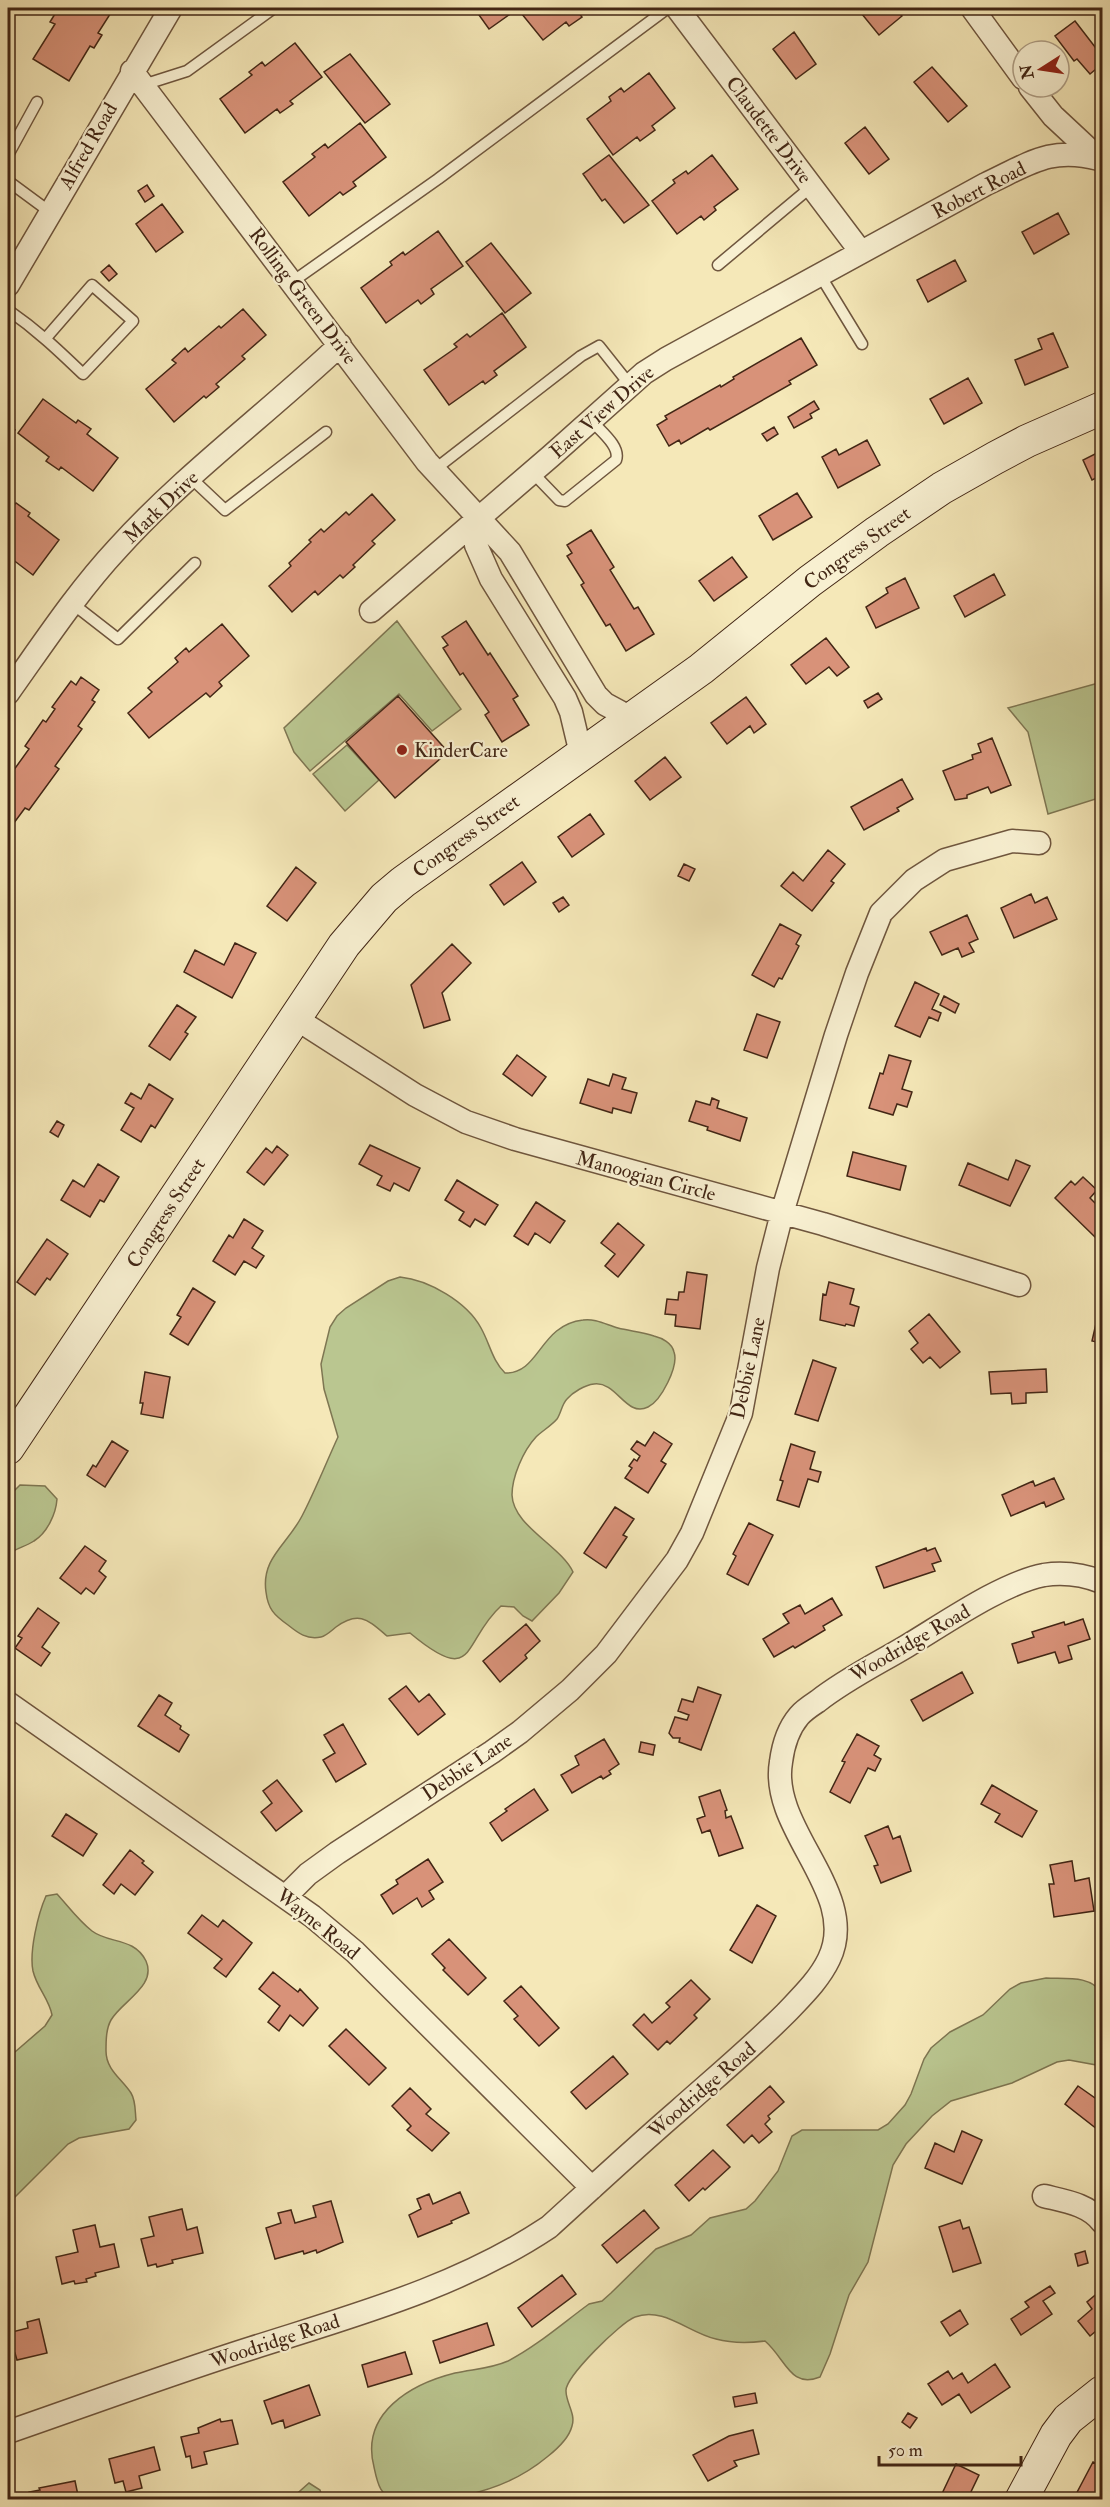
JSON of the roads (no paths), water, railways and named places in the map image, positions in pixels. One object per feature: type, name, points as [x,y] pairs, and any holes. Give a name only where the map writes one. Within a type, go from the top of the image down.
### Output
[{"type":"main road","name":"Congress Street","points":[[8,1448],[344,945],[384,898],[701,669],[857,546],[942,488],[1027,441],[1102,408]]},
{"type":"main road","points":[[1021,2499],[1056,2435],[1068,2419],[1102,2392]]},
{"type":"street","name":"Alfred Road","points":[[8,285],[50,212],[137,78],[171,8]]},
{"type":"street","name":"Claudette Drive","points":[[677,8],[861,252]]},
{"type":"street","points":[[972,8],[1011,62]]},
{"type":"street","name":"Rolling Green Drive","points":[[137,78],[434,470],[479,518],[519,567],[596,695],[605,704],[631,718]]},
{"type":"street","points":[[1040,99],[1053,116],[1101,160]]},
{"type":"street","name":"Robert Road","points":[[861,252],[1038,159],[1068,153],[1101,160]]},
{"type":"street","name":"East View Drive","points":[[371,610],[644,373],[685,347],[861,252]]},
{"type":"street","name":"Mark Drive","points":[[8,693],[73,604],[117,549],[190,477],[340,345]]},
{"type":"street","points":[[479,518],[475,534],[476,545],[501,598],[565,698],[571,712],[581,754]]},
{"type":"street","name":"Debbie Lane","points":[[285,1897],[308,1874],[330,1858],[492,1752],[570,1690],[606,1654],[677,1560],[692,1533],[741,1413],[768,1268],[782,1213],[836,1035],[869,940],[884,908],[914,880],[945,860],[1012,841],[1039,843]]},
{"type":"street","name":"Manoogian Circle","points":[[295,1018],[415,1095],[466,1122],[514,1139],[782,1213],[1019,1285]]},
{"type":"street","name":"Woodridge Road","points":[[8,2432],[223,2357],[389,2304],[458,2277],[518,2248],[549,2227],[764,2035],[804,1994],[829,1959],[837,1931],[834,1913],[787,1811],[780,1783],[780,1762],[785,1744],[798,1717],[854,1675],[976,1605],[1013,1587],[1044,1575],[1080,1575],[1102,1582]]},
{"type":"street","name":"Wayne Road","points":[[8,1703],[285,1897],[355,1952],[592,2188]]},
{"type":"street","points":[[1044,2196],[1076,2204],[1097,2215],[1102,2222]]},
{"type":"lane","points":[[137,78],[187,71],[274,8]]},
{"type":"lane","points":[[292,282],[438,179],[668,8]]},
{"type":"lane","points":[[8,155],[37,102]]},
{"type":"lane","points":[[8,181],[50,212]]},
{"type":"lane","points":[[718,265],[811,187]]},
{"type":"lane","points":[[820,275],[862,344]]},
{"type":"lane","points":[[8,310],[46,338],[83,374],[133,321],[92,285],[46,338]]},
{"type":"lane","points":[[434,470],[581,356],[599,346],[630,385]]},
{"type":"lane","points":[[532,472],[559,500],[565,501],[616,460],[616,449],[591,420]]},
{"type":"lane","points":[[190,477],[225,510],[326,432]]},
{"type":"lane","points":[[73,604],[118,639],[195,563]]},
{"type":"place","name":"KinderCare","points":[[402,750]]}]
